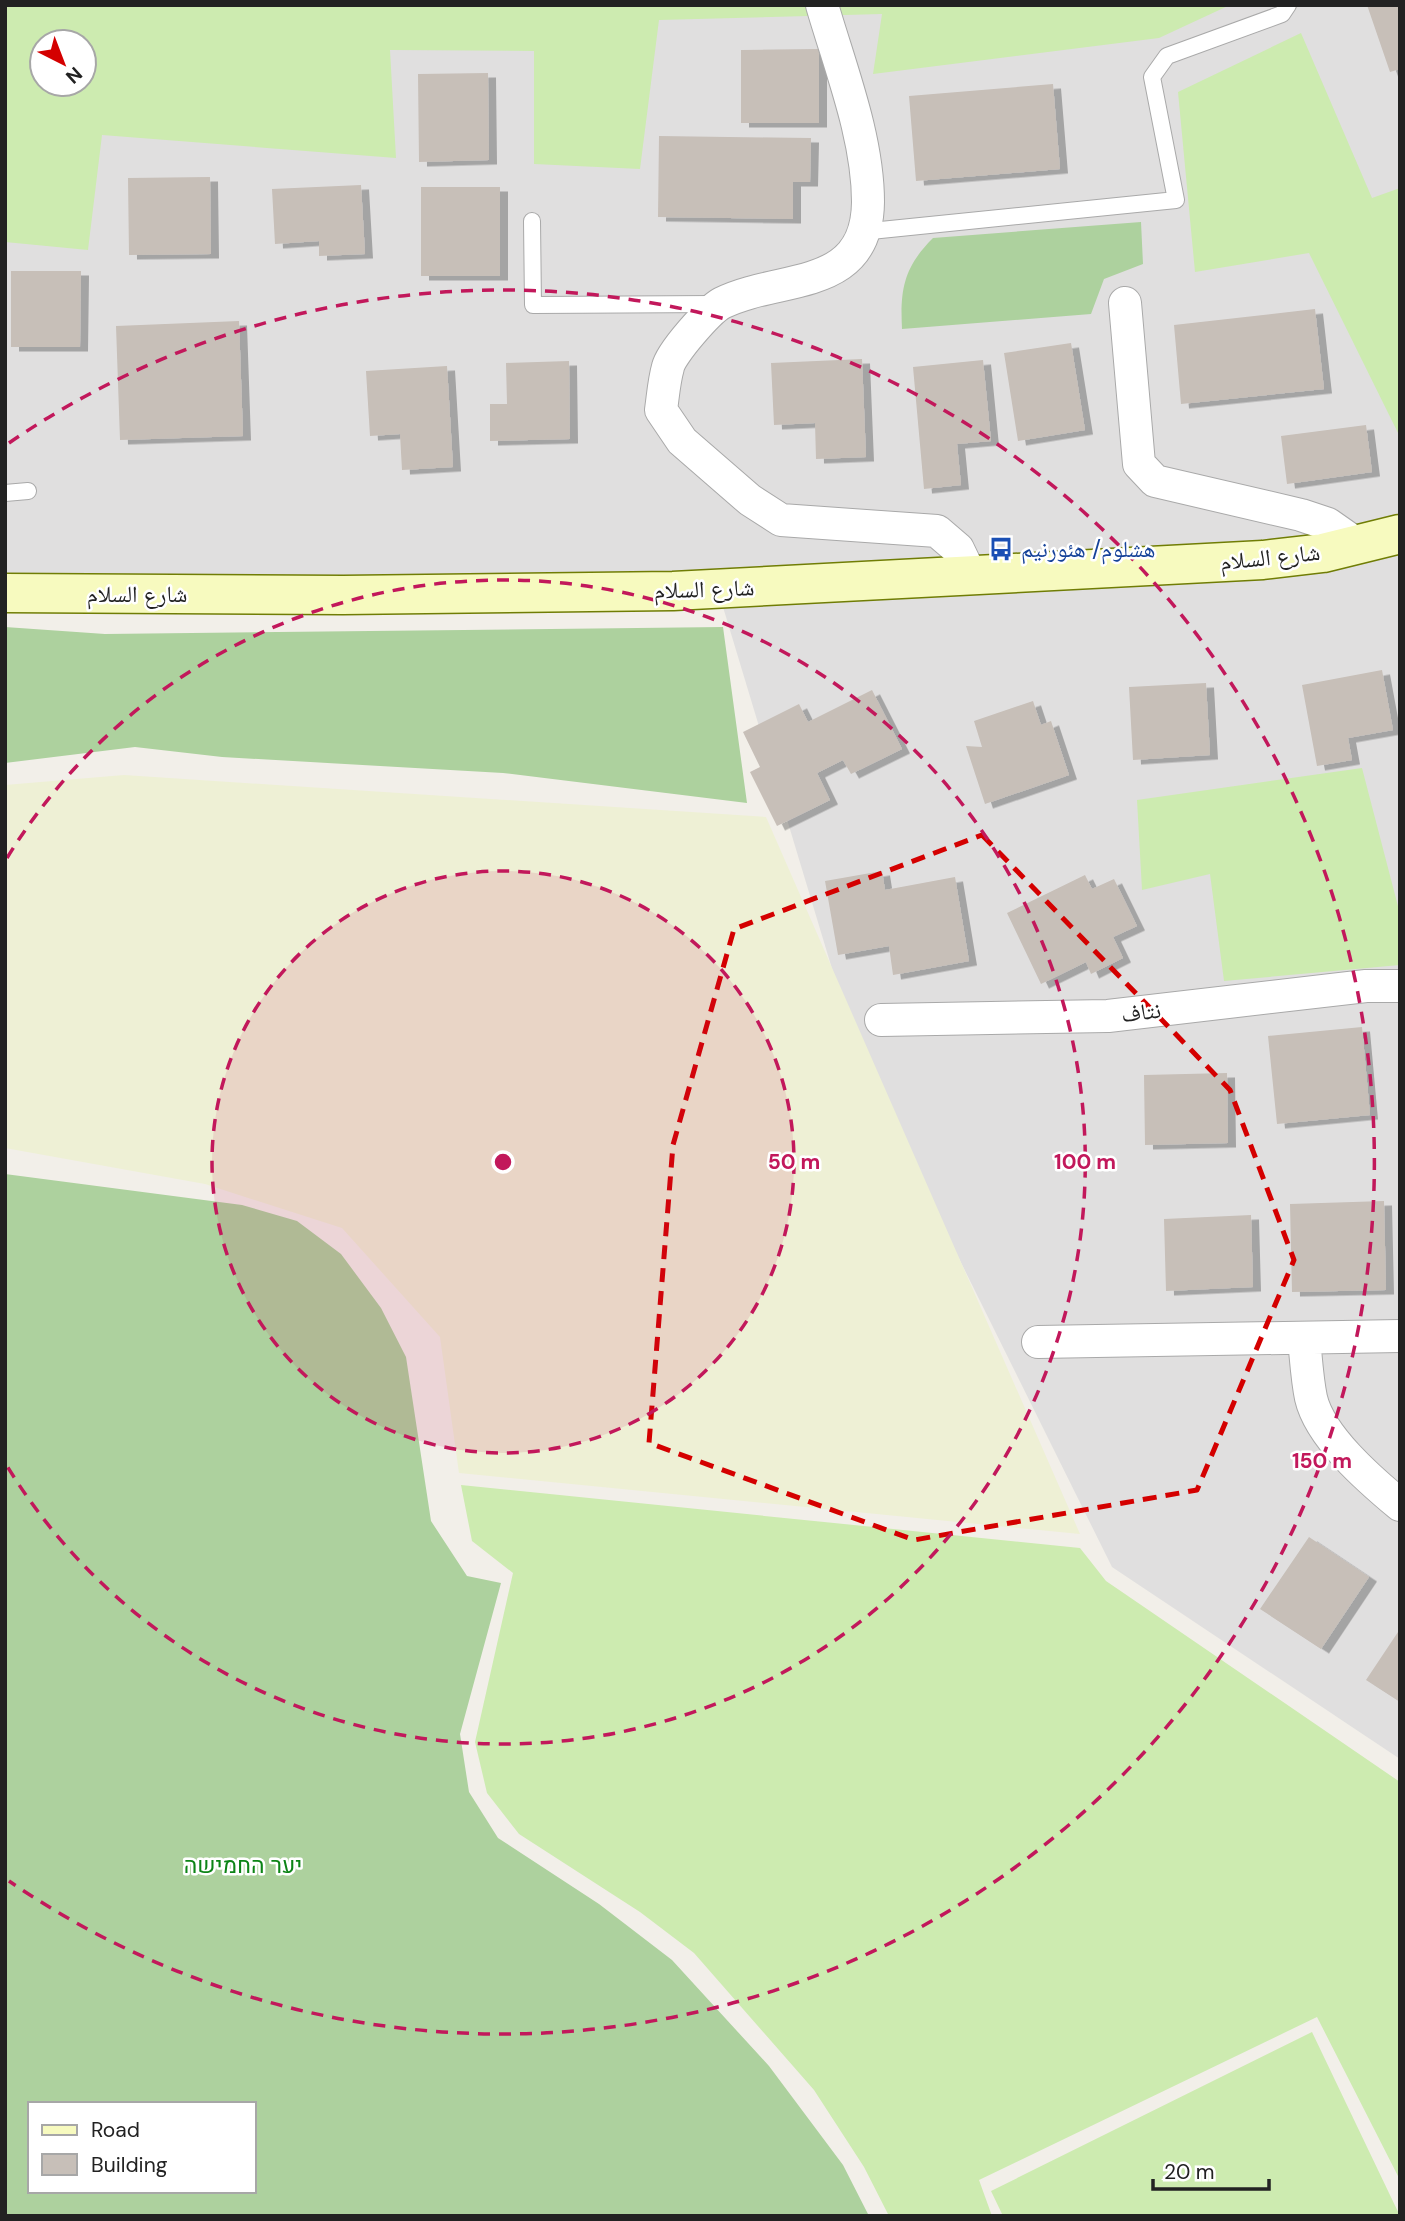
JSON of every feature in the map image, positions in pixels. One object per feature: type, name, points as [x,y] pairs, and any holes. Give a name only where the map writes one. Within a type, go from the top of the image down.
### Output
[{"type":"main road","name":"شارع السلام","points":[[5,593],[343,595],[673,591],[1263,560],[1323,553],[1400,534]]},
{"type":"street","points":[[822,5],[858,126],[868,203],[859,246],[838,269],[721,304],[695,329],[668,364],[662,410],[682,440],[750,500],[781,520],[937,531],[958,549],[971,576]]},
{"type":"street","points":[[1125,303],[1139,464],[1155,481],[1301,514],[1328,524],[1358,545]]},
{"type":"street","name":"نتاف","points":[[881,1020],[1108,1016],[1366,986],[1400,986]]},
{"type":"street","points":[[1038,1342],[1400,1336]]},
{"type":"street","points":[[1304,1339],[1311,1400],[1323,1422],[1364,1475],[1400,1505]]},
{"type":"lane","points":[[861,232],[1176,200],[1152,77],[1167,56],[1282,14],[1288,5]]},
{"type":"lane","points":[[533,221],[533,305],[721,304]]},
{"type":"lane","points":[[5,493],[28,491]]},
{"type":"highlighted area","points":[[982,835],[1230,1090],[1294,1260],[1197,1490],[914,1540],[649,1443],[673,1145],[734,929]]},
{"type":"shaded area","points":[[5,5],[1400,5],[1400,1759],[1112,1567],[858,1055],[723,607],[5,608]]},
{"type":"green space","points":[[5,5],[1230,5],[1159,38],[873,74],[882,14],[659,20],[640,169],[534,164],[534,51],[390,50],[396,158],[102,135],[88,250],[5,242]]},
{"type":"green space","points":[[1301,33],[1372,198],[1400,188],[1400,437],[1309,253],[1195,272],[1178,92]]},
{"type":"green space","points":[[1141,222],[1143,264],[1104,279],[1091,314],[902,329],[902,302],[906,279],[916,259],[933,238]]},
{"type":"green space","points":[[5,627],[105,634],[723,627],[747,803],[503,773],[222,757],[135,747],[5,763]]},
{"type":"green space","points":[[1362,768],[1400,914],[1400,965],[1224,981],[1210,874],[1142,890],[1137,800]]},
{"type":"green space","points":[[124,775],[766,817],[1080,1534],[459,1473],[440,1337],[342,1228],[205,1184],[5,1148],[5,785]]},
{"type":"green space","name":"יער החמישה","points":[[5,1174],[242,1205],[297,1221],[341,1254],[381,1308],[406,1357],[431,1521],[467,1576],[501,1583],[460,1734],[469,1792],[498,1838],[599,1904],[672,1960],[769,2066],[843,2165],[869,2216],[5,2216]]},
{"type":"green space","points":[[461,1485],[1080,1548],[1106,1581],[1400,1782],[1400,2180],[1317,2017],[979,2180],[992,2216],[889,2216],[864,2167],[814,2090],[694,1953],[640,1912],[519,1834],[487,1793],[475,1742],[513,1573],[472,1541]]},
{"type":"green space","points":[[1312,2032],[1400,2216],[1003,2216],[991,2191]]},
{"type":"building","points":[[1367,5],[1400,5],[1400,69],[1390,72]]},
{"type":"building","points":[[819,49],[819,123],[741,123],[741,50]]},
{"type":"building","points":[[488,73],[489,160],[419,162],[418,74]]},
{"type":"building","points":[[1053,84],[1060,169],[916,181],[909,96]]},
{"type":"building","points":[[659,136],[811,138],[810,182],[793,182],[793,219],[658,217]]},
{"type":"building","points":[[210,177],[211,254],[129,255],[128,178]]},
{"type":"building","points":[[361,185],[365,254],[319,256],[319,241],[275,244],[272,189]]},
{"type":"building","points":[[421,187],[500,187],[500,276],[421,276]]},
{"type":"building","points":[[11,271],[81,271],[80,347],[11,347]]},
{"type":"building","points":[[1315,309],[1324,389],[1181,404],[1174,325]]},
{"type":"building","points":[[239,321],[243,436],[120,440],[116,326]]},
{"type":"building","points":[[1071,343],[1085,430],[1018,441],[1004,353]]},
{"type":"building","points":[[862,359],[866,457],[816,459],[815,423],[774,425],[771,363]]},
{"type":"building","points":[[983,360],[991,441],[957,444],[961,485],[924,489],[913,367]]},
{"type":"building","points":[[569,361],[570,439],[490,441],[490,404],[507,404],[506,363]]},
{"type":"building","points":[[447,366],[453,467],[402,470],[400,434],[370,436],[366,371]]},
{"type":"building","points":[[1366,425],[1372,472],[1287,484],[1281,436]]},
{"type":"building","points":[[1382,670],[1393,730],[1348,738],[1352,760],[1317,766],[1302,685]]},
{"type":"building","points":[[1206,683],[1210,755],[1133,760],[1129,687]]},
{"type":"building","points":[[872,690],[902,749],[851,774],[843,760],[817,773],[830,800],[777,826],[750,772],[760,767],[743,732],[799,704],[808,722]]},
{"type":"building","points":[[1033,701],[1041,725],[1051,721],[1069,775],[985,804],[966,746],[982,747],[974,721]]},
{"type":"building","points":[[882,871],[885,890],[955,877],[969,961],[893,975],[889,946],[838,955],[825,881]]},
{"type":"building","points":[[1085,875],[1092,889],[1114,879],[1137,926],[1113,937],[1123,958],[1091,974],[1086,962],[1041,984],[1007,913]]},
{"type":"building","points":[[1362,1027],[1370,1115],[1277,1124],[1268,1036]]},
{"type":"building","points":[[1227,1073],[1228,1143],[1145,1145],[1144,1075]]},
{"type":"building","points":[[1384,1201],[1386,1290],[1292,1292],[1290,1204]]},
{"type":"building","points":[[1251,1215],[1253,1287],[1166,1291],[1164,1219]]},
{"type":"building","points":[[1309,1537],[1369,1577],[1321,1649],[1260,1609]]},
{"type":"building","points":[[1400,1629],[1400,1702],[1366,1680]]},
{"type":"place","name":"هشلوم/ هئورنيم","points":[[1001,549]]}]
